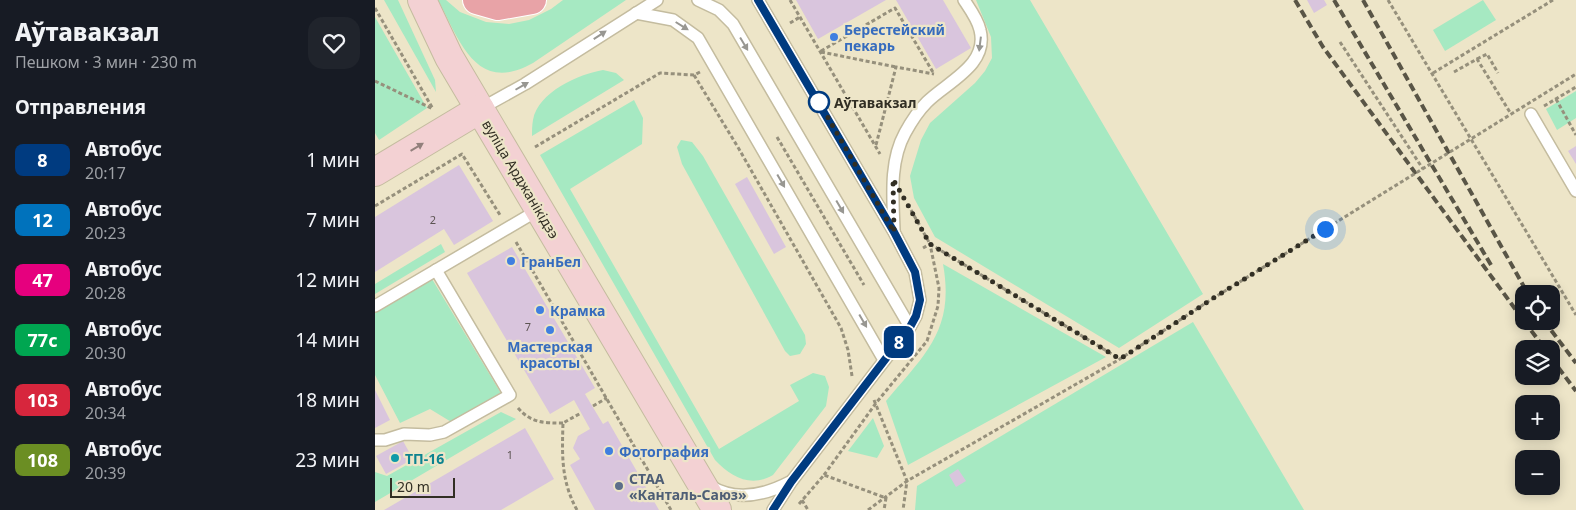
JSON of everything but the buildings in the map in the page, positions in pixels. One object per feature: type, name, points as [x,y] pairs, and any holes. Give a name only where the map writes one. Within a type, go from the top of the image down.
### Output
[{"type":"main road","name":"вуліца Арджанікідзэ","points":[[422,0],[449,57],[717,510]]},
{"type":"main road","points":[[477,0],[498,6],[532,0]]},
{"type":"main road","points":[[375,172],[480,109]]},
{"type":"lane","points":[[480,109],[525,84],[657,0]]},
{"type":"lane","points":[[697,0],[719,10],[733,24],[910,327]]},
{"type":"lane","points":[[758,0],[894,232],[915,272],[919,286],[919,306],[910,327],[791,482],[773,510]]},
{"type":"lane","points":[[894,232],[893,179],[899,148],[915,117],[927,102],[974,63],[980,50],[980,29],[964,0]]},
{"type":"lane","points":[[636,13],[673,20],[698,38],[884,360]]},
{"type":"lane","points":[[1531,114],[1576,192]]},
{"type":"lane","points":[[375,306],[540,209]]},
{"type":"lane","points":[[375,440],[385,440],[404,434],[431,435],[444,432],[510,395],[436,270]]},
{"type":"lane","points":[[700,480],[720,491],[739,495],[766,492],[791,482]]},
{"type":"path","points":[[790,0],[876,146],[930,244],[1120,359]]},
{"type":"path","points":[[1389,0],[1576,315]]},
{"type":"path","points":[[1433,73],[1553,0]]},
{"type":"path","points":[[375,8],[434,110],[375,81]]},
{"type":"path","points":[[821,52],[895,8],[934,74]]},
{"type":"path","points":[[787,24],[800,17]]},
{"type":"path","points":[[1341,42],[1423,169]]},
{"type":"path","points":[[821,52],[934,74],[943,69]]},
{"type":"path","points":[[1454,72],[1487,54],[1498,73]]},
{"type":"path","points":[[1477,59],[1511,114]]},
{"type":"path","points":[[876,146],[896,67]]},
{"type":"path","points":[[535,147],[660,73],[694,76],[739,149],[841,328],[850,372],[855,381]]},
{"type":"path","points":[[868,510],[907,481],[1120,359],[1212,299],[1576,74]]},
{"type":"path","points":[[1531,114],[1576,87]]},
{"type":"path","points":[[1556,99],[1576,135]]},
{"type":"path","points":[[773,130],[864,285]]},
{"type":"path","points":[[375,206],[462,154],[507,227],[671,510]]},
{"type":"path","points":[[923,248],[930,244]]},
{"type":"path","points":[[510,395],[519,409],[533,420],[543,423],[563,423],[581,413]]},
{"type":"path","points":[[871,396],[876,403],[907,481],[903,510]]},
{"type":"path","points":[[593,406],[607,398]]},
{"type":"path","points":[[563,423],[563,473],[566,488],[577,510]]},
{"type":"path","points":[[793,510],[824,474],[886,498]]},
{"type":"path","points":[[884,510],[886,498]]},
{"type":"path","points":[[802,500],[808,510]]},
{"type":"green space","points":[[384,0],[398,0],[435,80],[436,92]]},
{"type":"green space","points":[[438,0],[446,0],[460,12],[486,22],[509,24],[529,20],[551,9],[563,0],[626,0],[533,63],[513,71],[497,72],[484,68],[472,59],[454,32]]},
{"type":"green space","points":[[976,0],[1030,0],[1203,294],[1119,348],[935,237],[914,198],[910,176],[921,140],[930,123],[975,83],[985,71],[992,58],[991,37]]},
{"type":"green space","points":[[1483,0],[1496,20],[1445,51],[1433,30]]},
{"type":"green space","points":[[375,17],[427,108],[379,140],[375,133]]},
{"type":"green space","points":[[603,70],[616,73],[624,80],[532,136],[536,110],[551,93],[572,80]]},
{"type":"green space","points":[[1576,91],[1576,118],[1557,130],[1546,109]]},
{"type":"green space","points":[[634,100],[643,118],[642,144],[570,189],[719,449],[799,401],[790,385],[813,373],[825,376],[829,387],[826,406],[773,475],[765,479],[757,481],[742,479],[735,476],[715,460],[540,155]]},
{"type":"green space","points":[[681,140],[692,142],[703,156],[805,335],[806,344],[800,354],[790,356],[785,351],[682,164],[677,147]]},
{"type":"green space","points":[[441,244],[445,252],[375,294],[375,284]]},
{"type":"green space","points":[[943,264],[1106,357],[908,465],[886,401],[934,340],[941,324],[945,307],[946,287]]},
{"type":"green space","points":[[432,279],[502,395],[453,423],[430,409],[400,423],[375,375],[375,313]]},
{"type":"green space","points":[[1193,322],[1304,510],[915,510],[917,486]]},
{"type":"green space","points":[[501,412],[516,419],[375,502],[375,472],[387,476]]},
{"type":"green space","points":[[873,418],[884,446],[877,458],[848,451]]},
{"type":"railway","points":[[1295,0],[1323,47],[1515,309]]},
{"type":"railway","points":[[1334,0],[1491,265]]},
{"type":"railway","points":[[1363,0],[1523,285]]},
{"type":"railway","points":[[1531,330],[1538,340]]},
{"type":"railway","points":[[1551,330],[1576,363]]},
{"type":"railway","points":[[1560,370],[1576,391]]},
{"type":"bus line","name":"8","points":[[758,0],[908,257],[915,272],[920,293],[918,311],[910,327],[791,482],[773,510]]},
{"type":"place","name":"Берестейский пекарь","points":[[834,37]]},
{"type":"place","name":"Аўтавакзал","points":[[819,102]]},
{"type":"place","name":"ГранБел","points":[[511,261]]},
{"type":"place","name":"Крамка","points":[[540,310]]},
{"type":"place","name":"Мастерская красоты","points":[[550,330]]},
{"type":"place","name":"Фотография","points":[[609,451]]},
{"type":"place","name":"ТП-16","points":[[395,458]]},
{"type":"place","name":"СТАА «Канталь-Саюз»","points":[[619,486]]},
{"type":"route","points":[[819,102],[894,232],[893,179],[930,244],[1120,359],[1325,229]]}]
